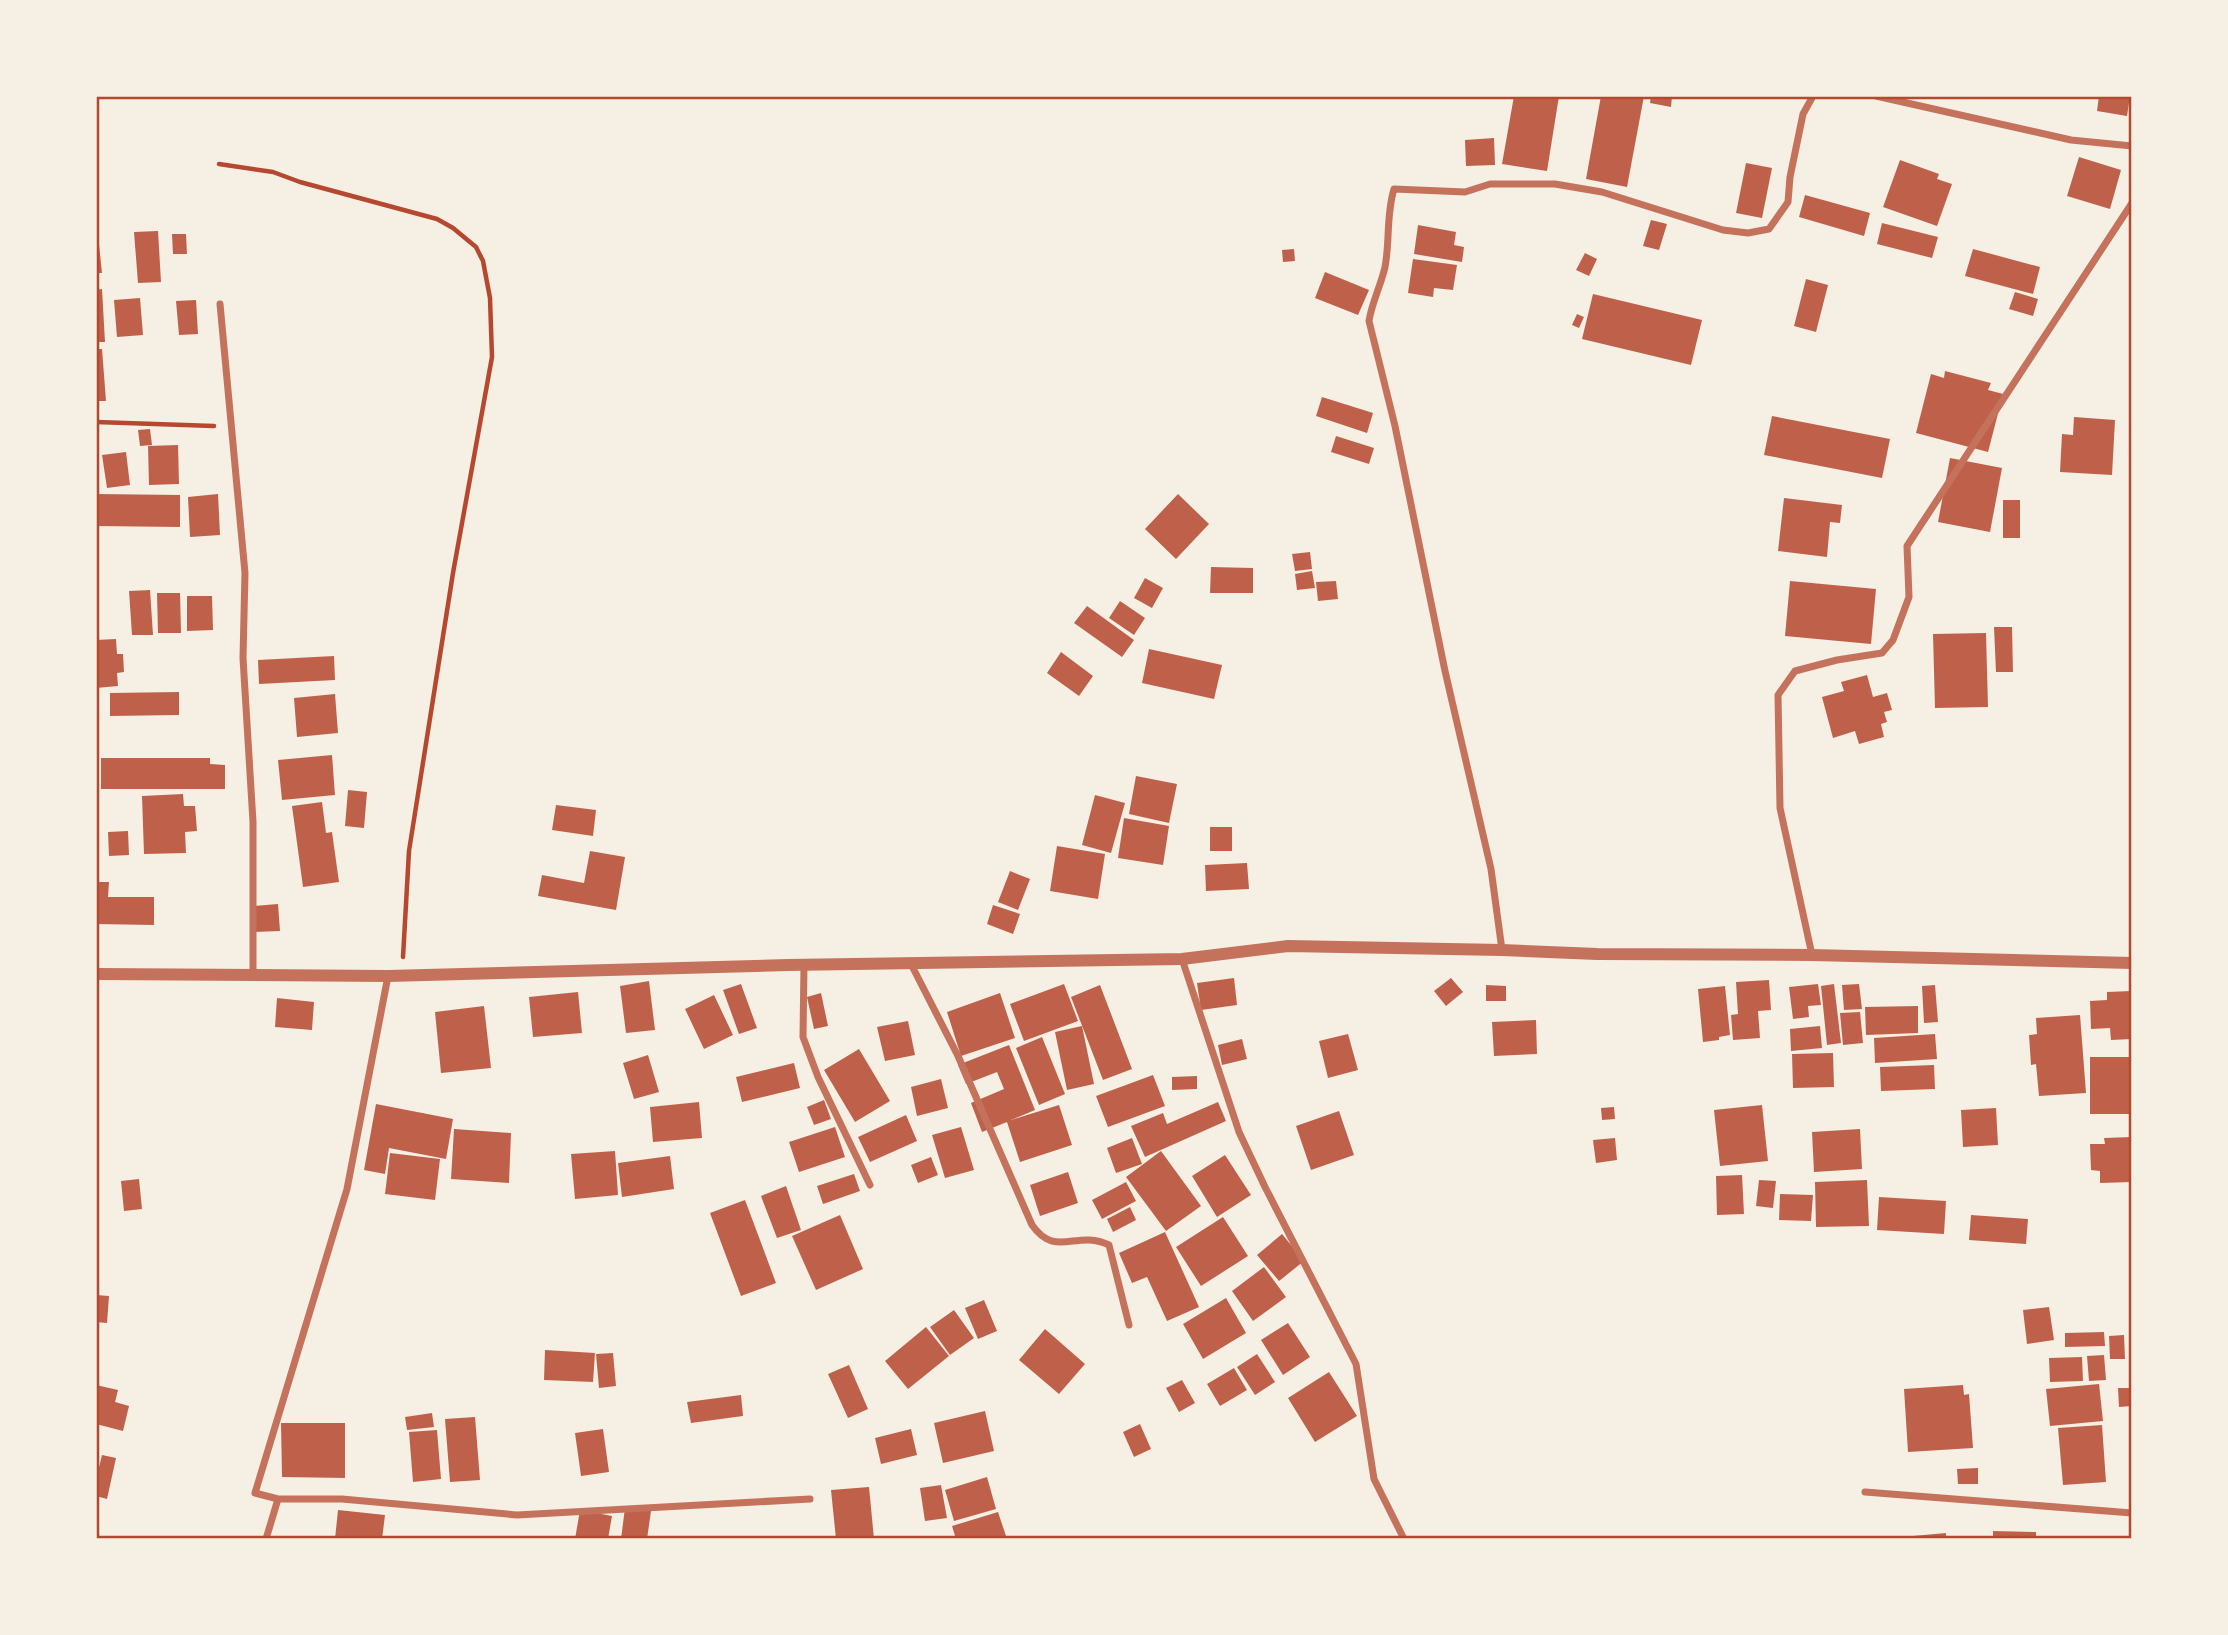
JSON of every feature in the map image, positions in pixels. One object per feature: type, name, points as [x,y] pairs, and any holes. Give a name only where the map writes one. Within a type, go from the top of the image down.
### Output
[{"type":"street","points":[[1502,950],[1491,869],[1448,683],[1395,426],[1369,321],[1385,269],[1388,207],[1394,189],[1465,192],[1490,184],[1555,184],[1602,192],[1723,230],[1748,233],[1769,229],[1788,202],[1790,177],[1803,114],[1813,96]]},
{"type":"street","points":[[1876,96],[2071,140],[2132,146]]},
{"type":"street","points":[[1812,955],[1780,808],[1777,695],[1795,671],[1837,660],[1882,653],[1893,640],[1909,597],[1907,546],[2132,203]]},
{"type":"street","points":[[220,304],[245,573],[243,658],[253,822],[253,975]]},
{"type":"street","points":[[96,974],[388,976],[1182,959],[1288,947],[2132,963]]},
{"type":"street","points":[[1182,959],[1239,1132],[1356,1364],[1374,1479],[1404,1539]]},
{"type":"street","points":[[911,964],[958,1056],[1032,1226],[1039,1236],[1048,1242],[1098,1240],[1109,1245],[1129,1325]]},
{"type":"street","points":[[804,965],[803,1037],[818,1077],[870,1185]]},
{"type":"street","points":[[388,976],[347,1189],[255,1493],[278,1499],[342,1499],[517,1515],[810,1499]]},
{"type":"street","points":[[1865,1492],[2132,1513]]},
{"type":"street","points":[[267,1539],[278,1499]]},
{"type":"path","points":[[219,164],[273,172],[300,182],[437,219],[476,247],[487,275],[492,326],[488,388],[453,573],[409,851],[402,975]]},
{"type":"path","points":[[96,422],[230,426]]},
{"type":"building","points":[[1514,96],[1559,96],[1547,171],[1502,164]]},
{"type":"building","points":[[1601,96],[1644,96],[1627,187],[1586,179]]},
{"type":"building","points":[[1651,96],[1672,96],[1671,107],[1650,103]]},
{"type":"building","points":[[2099,96],[2130,96],[2127,116],[2097,111]]},
{"type":"building","points":[[1494,138],[1495,165],[1466,166],[1465,140]]},
{"type":"building","points":[[2079,157],[2121,170],[2110,209],[2067,196]]},
{"type":"building","points":[[1900,160],[1939,174],[1937,179],[1952,184],[1937,226],[1883,207]]},
{"type":"building","points":[[1746,163],[1772,168],[1762,218],[1736,213]]},
{"type":"building","points":[[1805,195],[1870,213],[1864,236],[1799,217]]},
{"type":"building","points":[[1651,220],[1667,224],[1659,250],[1643,246]]},
{"type":"building","points":[[1882,223],[1938,237],[1932,258],[1877,244]]},
{"type":"building","points":[[1418,225],[1456,232],[1454,245],[1464,247],[1462,262],[1414,254]]},
{"type":"building","points":[[158,231],[161,282],[138,283],[134,232]]},
{"type":"building","points":[[172,234],[186,234],[187,254],[173,254]]},
{"type":"building","points":[[98,235],[102,273],[96,273]]},
{"type":"building","points":[[1294,249],[1295,261],[1283,262],[1282,250]]},
{"type":"building","points":[[1973,249],[2040,267],[2033,294],[1965,276]]},
{"type":"building","points":[[1585,253],[1597,259],[1589,276],[1576,270]]},
{"type":"building","points":[[1413,259],[1457,265],[1453,290],[1434,288],[1433,297],[1408,293]]},
{"type":"building","points":[[1325,272],[1369,290],[1358,315],[1315,298]]},
{"type":"building","points":[[1806,279],[1828,285],[1816,332],[1794,326]]},
{"type":"building","points":[[102,289],[105,342],[96,342],[96,290]]},
{"type":"building","points":[[2015,292],[2038,299],[2033,316],[2009,309]]},
{"type":"building","points":[[1593,294],[1702,320],[1691,365],[1582,339]]},
{"type":"building","points":[[140,298],[143,335],[117,337],[114,300]]},
{"type":"building","points":[[196,300],[198,334],[179,335],[176,301]]},
{"type":"building","points":[[1577,314],[1584,317],[1579,328],[1572,325]]},
{"type":"building","points":[[96,349],[102,349],[106,401],[96,401]]},
{"type":"building","points":[[1945,371],[1991,383],[1988,390],[2003,394],[1988,452],[1916,433],[1931,374],[1944,378]]},
{"type":"building","points":[[1322,397],[1373,413],[1367,433],[1316,416]]},
{"type":"building","points":[[1772,416],[1890,439],[1882,478],[1764,455]]},
{"type":"building","points":[[2074,417],[2115,420],[2112,475],[2060,472],[2062,434],[2073,435]]},
{"type":"building","points":[[150,429],[152,445],[140,446],[138,430]]},
{"type":"building","points":[[1336,436],[1374,448],[1369,464],[1331,452]]},
{"type":"building","points":[[178,445],[179,484],[149,485],[148,446]]},
{"type":"building","points":[[126,452],[130,485],[107,488],[102,455]]},
{"type":"building","points":[[1950,458],[2002,468],[1990,532],[1938,522]]},
{"type":"building","points":[[96,494],[180,495],[180,527],[96,526]]},
{"type":"building","points":[[218,494],[220,535],[190,537],[188,497]]},
{"type":"building","points":[[1178,494],[1209,524],[1176,559],[1145,529]]},
{"type":"building","points":[[1784,498],[1842,505],[1840,523],[1830,522],[1827,557],[1778,551]]},
{"type":"building","points":[[2003,500],[2020,500],[2020,538],[2003,538]]},
{"type":"building","points":[[1310,552],[1312,569],[1295,571],[1292,554]]},
{"type":"building","points":[[1211,567],[1253,568],[1253,593],[1210,593]]},
{"type":"building","points":[[1312,571],[1315,588],[1297,590],[1295,574]]},
{"type":"building","points":[[1145,578],[1163,588],[1152,608],[1134,598]]},
{"type":"building","points":[[1336,581],[1338,599],[1318,601],[1316,582]]},
{"type":"building","points":[[1790,581],[1876,589],[1871,644],[1785,636]]},
{"type":"building","points":[[150,590],[153,635],[132,635],[129,591]]},
{"type":"building","points":[[157,593],[180,593],[181,633],[158,633]]},
{"type":"building","points":[[187,596],[212,596],[213,630],[187,631]]},
{"type":"building","points":[[1120,601],[1145,618],[1134,635],[1109,618]]},
{"type":"building","points":[[1087,606],[1134,640],[1122,657],[1074,623]]},
{"type":"building","points":[[1994,627],[2012,627],[2013,672],[1996,672]]},
{"type":"building","points":[[1986,633],[1988,707],[1935,708],[1933,634]]},
{"type":"building","points":[[116,639],[117,654],[123,654],[124,672],[117,673],[118,686],[96,688],[96,640]]},
{"type":"building","points":[[1149,649],[1222,665],[1214,699],[1142,683]]},
{"type":"building","points":[[1061,652],[1093,676],[1079,696],[1047,673]]},
{"type":"building","points":[[334,656],[335,680],[259,684],[258,660]]},
{"type":"building","points":[[1867,675],[1873,697],[1887,693],[1892,710],[1884,712],[1887,722],[1881,724],[1884,737],[1859,744],[1855,731],[1833,738],[1822,697],[1844,691],[1841,682]]},
{"type":"building","points":[[179,692],[179,715],[110,716],[110,693]]},
{"type":"building","points":[[335,694],[338,733],[297,737],[294,698]]},
{"type":"building","points":[[332,755],[335,795],[282,800],[278,760]]},
{"type":"building","points":[[101,758],[210,758],[210,764],[225,765],[225,789],[101,789]]},
{"type":"building","points":[[1136,776],[1177,784],[1169,823],[1129,814]]},
{"type":"building","points":[[348,790],[367,792],[364,828],[345,826]]},
{"type":"building","points":[[183,794],[184,806],[195,806],[197,831],[185,832],[186,853],[144,854],[142,796]]},
{"type":"building","points":[[1095,795],[1125,803],[1111,853],[1082,845]]},
{"type":"building","points":[[322,802],[326,833],[332,832],[339,882],[303,887],[292,806]]},
{"type":"building","points":[[556,805],[596,810],[593,836],[552,830]]},
{"type":"building","points":[[1124,818],[1169,826],[1163,865],[1118,858]]},
{"type":"building","points":[[1210,827],[1232,827],[1232,851],[1210,851]]},
{"type":"building","points":[[128,831],[129,855],[109,856],[108,832]]},
{"type":"building","points":[[1057,846],[1105,854],[1098,899],[1050,891]]},
{"type":"building","points":[[590,851],[625,857],[616,910],[538,896],[542,875],[584,883]]},
{"type":"building","points":[[1247,863],[1249,889],[1206,891],[1205,865]]},
{"type":"building","points":[[1010,871],[1030,879],[1018,910],[998,902]]},
{"type":"building","points":[[96,882],[109,882],[108,897],[154,897],[154,925],[96,924]]},
{"type":"building","points":[[278,904],[280,931],[254,932],[253,906]]},
{"type":"building","points":[[993,905],[1020,914],[1013,934],[987,924]]},
{"type":"building","points":[[1234,978],[1237,1005],[1201,1010],[1197,983]]},
{"type":"building","points":[[1451,978],[1463,992],[1446,1006],[1434,991]]},
{"type":"building","points":[[1769,980],[1771,1010],[1758,1011],[1760,1038],[1733,1040],[1731,1015],[1738,1014],[1736,982]]},
{"type":"building","points":[[649,981],[655,1030],[626,1033],[620,986]]},
{"type":"building","points":[[741,984],[757,1028],[739,1034],[723,990]]},
{"type":"building","points":[[1064,984],[1078,1021],[1024,1041],[1010,1004]]},
{"type":"building","points":[[1818,984],[1821,1005],[1808,1006],[1809,1017],[1793,1019],[1789,987]]},
{"type":"building","points":[[1834,984],[1841,1043],[1827,1045],[1821,986]]},
{"type":"building","points":[[1859,984],[1862,1009],[1844,1010],[1842,985]]},
{"type":"building","points":[[1100,985],[1132,1069],[1103,1080],[1071,997]]},
{"type":"building","points":[[1486,985],[1506,986],[1506,1001],[1486,1001]]},
{"type":"building","points":[[1935,985],[1938,1022],[1924,1023],[1922,986]]},
{"type":"building","points":[[1725,986],[1730,1035],[1703,1042],[1698,989]]},
{"type":"building","points":[[2131,991],[2132,1039],[2111,1040],[2110,1028],[2091,1029],[2090,1001],[2107,1000],[2107,992]]},
{"type":"building","points":[[578,992],[582,1033],[533,1037],[529,997]]},
{"type":"building","points":[[821,993],[828,1026],[814,1029],[807,997]]},
{"type":"building","points":[[1000,993],[1015,1038],[961,1056],[947,1012]]},
{"type":"building","points":[[714,995],[733,1035],[704,1049],[685,1009]]},
{"type":"building","points":[[277,998],[314,1002],[312,1030],[275,1027]]},
{"type":"building","points":[[484,1006],[491,1068],[441,1073],[435,1012]]},
{"type":"building","points":[[1918,1006],[1918,1033],[1866,1035],[1865,1007]]},
{"type":"building","points":[[1860,1012],[1863,1043],[1843,1045],[1840,1013]]},
{"type":"building","points":[[2080,1015],[2086,1093],[2039,1096],[2036,1064],[2031,1065],[2029,1035],[2037,1034],[2036,1018]]},
{"type":"building","points":[[1536,1020],[1537,1054],[1494,1056],[1492,1022]]},
{"type":"building","points":[[908,1021],[915,1055],[885,1061],[877,1027]]},
{"type":"building","points":[[1082,1026],[1094,1084],[1067,1090],[1055,1032]]},
{"type":"building","points":[[1820,1026],[1822,1048],[1791,1051],[1790,1029]]},
{"type":"building","points":[[1348,1034],[1358,1070],[1328,1078],[1319,1041]]},
{"type":"building","points":[[1935,1034],[1937,1059],[1875,1063],[1874,1038]]},
{"type":"building","points":[[1042,1037],[1065,1094],[1039,1105],[1016,1048]]},
{"type":"building","points":[[1242,1039],[1247,1059],[1222,1065],[1218,1045]]},
{"type":"building","points":[[1009,1045],[1035,1110],[1011,1120],[1059,1105],[1072,1145],[1020,1162],[1007,1122],[982,1132],[971,1103],[1004,1089],[997,1072],[966,1084],[958,1065]]},
{"type":"building","points":[[859,1049],[890,1101],[855,1122],[824,1070]]},
{"type":"building","points":[[1833,1053],[1834,1087],[1793,1088],[1792,1054]]},
{"type":"building","points":[[648,1055],[659,1092],[634,1099],[623,1063]]},
{"type":"building","points":[[2090,1057],[2132,1057],[2132,1114],[2090,1114]]},
{"type":"building","points":[[794,1063],[800,1088],[742,1102],[736,1077]]},
{"type":"building","points":[[1934,1065],[1935,1089],[1881,1091],[1880,1067]]},
{"type":"building","points":[[1153,1075],[1165,1106],[1108,1127],[1096,1096]]},
{"type":"building","points":[[1197,1076],[1197,1089],[1172,1090],[1172,1077]]},
{"type":"building","points":[[941,1079],[948,1108],[917,1116],[911,1087]]},
{"type":"building","points":[[824,1100],[831,1119],[814,1125],[807,1107]]},
{"type":"building","points":[[699,1102],[702,1138],[653,1142],[650,1107]]},
{"type":"building","points":[[1218,1102],[1226,1121],[1145,1157],[1131,1126],[1163,1113],[1167,1124]]},
{"type":"building","points":[[376,1104],[453,1119],[446,1159],[389,1148],[385,1174],[364,1170]]},
{"type":"building","points":[[1762,1105],[1768,1161],[1720,1166],[1714,1110]]},
{"type":"building","points":[[1614,1107],[1615,1119],[1602,1120],[1601,1108]]},
{"type":"building","points":[[1996,1108],[1998,1145],[1963,1147],[1961,1110]]},
{"type":"building","points":[[1339,1111],[1354,1155],[1311,1170],[1296,1126]]},
{"type":"building","points":[[906,1115],[917,1141],[870,1162],[858,1137]]},
{"type":"building","points":[[835,1127],[845,1157],[799,1172],[789,1142]]},
{"type":"building","points":[[961,1127],[974,1170],[945,1178],[932,1135]]},
{"type":"building","points":[[454,1129],[511,1133],[509,1183],[451,1179]]},
{"type":"building","points":[[1860,1129],[1862,1169],[1814,1172],[1812,1132]]},
{"type":"building","points":[[2132,1137],[2132,1182],[2100,1183],[2100,1171],[2091,1170],[2090,1144],[2105,1144],[2104,1138]]},
{"type":"building","points":[[1132,1138],[1142,1164],[1116,1173],[1107,1148]]},
{"type":"building","points":[[1615,1138],[1617,1160],[1596,1163],[1593,1140]]},
{"type":"building","points":[[615,1151],[618,1195],[575,1199],[571,1154]]},
{"type":"building","points":[[1161,1151],[1201,1206],[1166,1231],[1126,1177]]},
{"type":"building","points":[[390,1153],[440,1159],[435,1200],[385,1194]]},
{"type":"building","points":[[1225,1155],[1251,1195],[1217,1217],[1192,1176]]},
{"type":"building","points":[[670,1156],[674,1189],[622,1197],[618,1163]]},
{"type":"building","points":[[931,1157],[938,1175],[918,1183],[911,1165]]},
{"type":"building","points":[[1068,1172],[1078,1203],[1040,1216],[1030,1185]]},
{"type":"building","points":[[854,1174],[860,1191],[823,1204],[817,1186]]},
{"type":"building","points":[[1742,1175],[1744,1214],[1717,1215],[1716,1176]]},
{"type":"building","points":[[139,1179],[142,1209],[124,1211],[121,1181]]},
{"type":"building","points":[[1759,1180],[1776,1181],[1773,1208],[1756,1206]]},
{"type":"building","points":[[1867,1180],[1869,1226],[1816,1227],[1815,1182]]},
{"type":"building","points":[[1126,1182],[1136,1201],[1102,1219],[1092,1200]]},
{"type":"building","points":[[786,1186],[801,1230],[777,1238],[761,1196]]},
{"type":"building","points":[[1780,1194],[1813,1195],[1811,1221],[1779,1220]]},
{"type":"building","points":[[1879,1197],[1946,1201],[1944,1234],[1877,1230]]},
{"type":"building","points":[[745,1200],[776,1283],[741,1296],[710,1213]]},
{"type":"building","points":[[1130,1207],[1136,1220],[1113,1232],[1107,1219]]},
{"type":"building","points":[[840,1215],[863,1269],[816,1290],[792,1236]]},
{"type":"building","points":[[1971,1215],[2028,1219],[2026,1244],[1969,1240]]},
{"type":"building","points":[[1223,1217],[1248,1256],[1201,1286],[1176,1247]]},
{"type":"building","points":[[1165,1232],[1199,1307],[1167,1321],[1147,1277],[1132,1283],[1119,1253]]},
{"type":"building","points":[[1282,1234],[1304,1261],[1279,1281],[1257,1255]]},
{"type":"building","points":[[1264,1267],[1286,1297],[1253,1321],[1232,1291]]},
{"type":"building","points":[[96,1295],[109,1296],[107,1323],[96,1322]]},
{"type":"building","points":[[1226,1298],[1246,1333],[1203,1359],[1183,1324]]},
{"type":"building","points":[[984,1300],[997,1331],[978,1339],[965,1308]]},
{"type":"building","points":[[2049,1307],[2054,1340],[2027,1344],[2023,1310]]},
{"type":"building","points":[[954,1310],[974,1338],[950,1355],[930,1327]]},
{"type":"building","points":[[1288,1323],[1310,1357],[1283,1375],[1261,1340]]},
{"type":"building","points":[[926,1327],[949,1356],[908,1389],[885,1361]]},
{"type":"building","points":[[1045,1329],[1085,1364],[1059,1394],[1019,1360]]},
{"type":"building","points":[[2104,1332],[2105,1346],[2065,1347],[2065,1333]]},
{"type":"building","points":[[2124,1335],[2125,1359],[2110,1359],[2109,1336]]},
{"type":"building","points":[[545,1350],[595,1353],[593,1382],[544,1380]]},
{"type":"building","points":[[613,1353],[616,1386],[599,1388],[596,1354]]},
{"type":"building","points":[[1257,1354],[1275,1382],[1255,1395],[1237,1367]]},
{"type":"building","points":[[2104,1355],[2106,1380],[2089,1381],[2087,1356]]},
{"type":"building","points":[[2082,1357],[2083,1381],[2050,1382],[2049,1358]]},
{"type":"building","points":[[849,1365],[868,1409],[848,1418],[828,1374]]},
{"type":"building","points":[[1234,1368],[1247,1390],[1220,1406],[1207,1384]]},
{"type":"building","points":[[1329,1372],[1357,1416],[1315,1442],[1288,1398]]},
{"type":"building","points":[[1182,1380],[1195,1403],[1179,1412],[1166,1388]]},
{"type":"building","points":[[2099,1384],[2103,1421],[2050,1426],[2046,1389]]},
{"type":"building","points":[[96,1385],[118,1390],[115,1402],[129,1406],[123,1431],[96,1424]]},
{"type":"building","points":[[1963,1385],[1964,1395],[1969,1394],[1973,1448],[1908,1452],[1904,1389]]},
{"type":"building","points":[[2118,1388],[2131,1388],[2132,1406],[2119,1407]]},
{"type":"building","points":[[741,1395],[743,1416],[691,1423],[687,1402]]},
{"type":"building","points":[[985,1411],[994,1451],[943,1463],[934,1423]]},
{"type":"building","points":[[432,1413],[434,1427],[407,1430],[405,1417]]},
{"type":"building","points":[[475,1417],[480,1480],[450,1482],[445,1419]]},
{"type":"building","points":[[281,1423],[345,1423],[345,1478],[282,1477]]},
{"type":"building","points":[[1140,1424],[1151,1449],[1134,1457],[1123,1432]]},
{"type":"building","points":[[2102,1425],[2106,1482],[2063,1485],[2058,1428]]},
{"type":"building","points":[[603,1429],[609,1472],[581,1476],[575,1433]]},
{"type":"building","points":[[911,1429],[917,1455],[881,1464],[875,1438]]},
{"type":"building","points":[[437,1430],[441,1479],[413,1482],[409,1432]]},
{"type":"building","points":[[102,1455],[116,1458],[107,1499],[96,1496],[96,1480]]},
{"type":"building","points":[[1978,1468],[1978,1484],[1958,1484],[1957,1469]]},
{"type":"building","points":[[987,1477],[996,1509],[954,1521],[945,1490]]},
{"type":"building","points":[[941,1485],[947,1518],[925,1521],[920,1488]]},
{"type":"building","points":[[869,1487],[874,1539],[836,1539],[831,1490]]},
{"type":"building","points":[[625,1508],[651,1511],[647,1539],[621,1539]]},
{"type":"building","points":[[338,1510],[385,1515],[382,1539],[335,1539]]},
{"type":"building","points":[[580,1510],[612,1516],[608,1539],[575,1539]]},
{"type":"building","points":[[998,1512],[1007,1539],[956,1539],[952,1526]]},
{"type":"building","points":[[1993,1531],[2036,1532],[2036,1539],[1993,1539]]},
{"type":"building","points":[[1946,1533],[1946,1539],[1913,1539],[1913,1536]]}]
